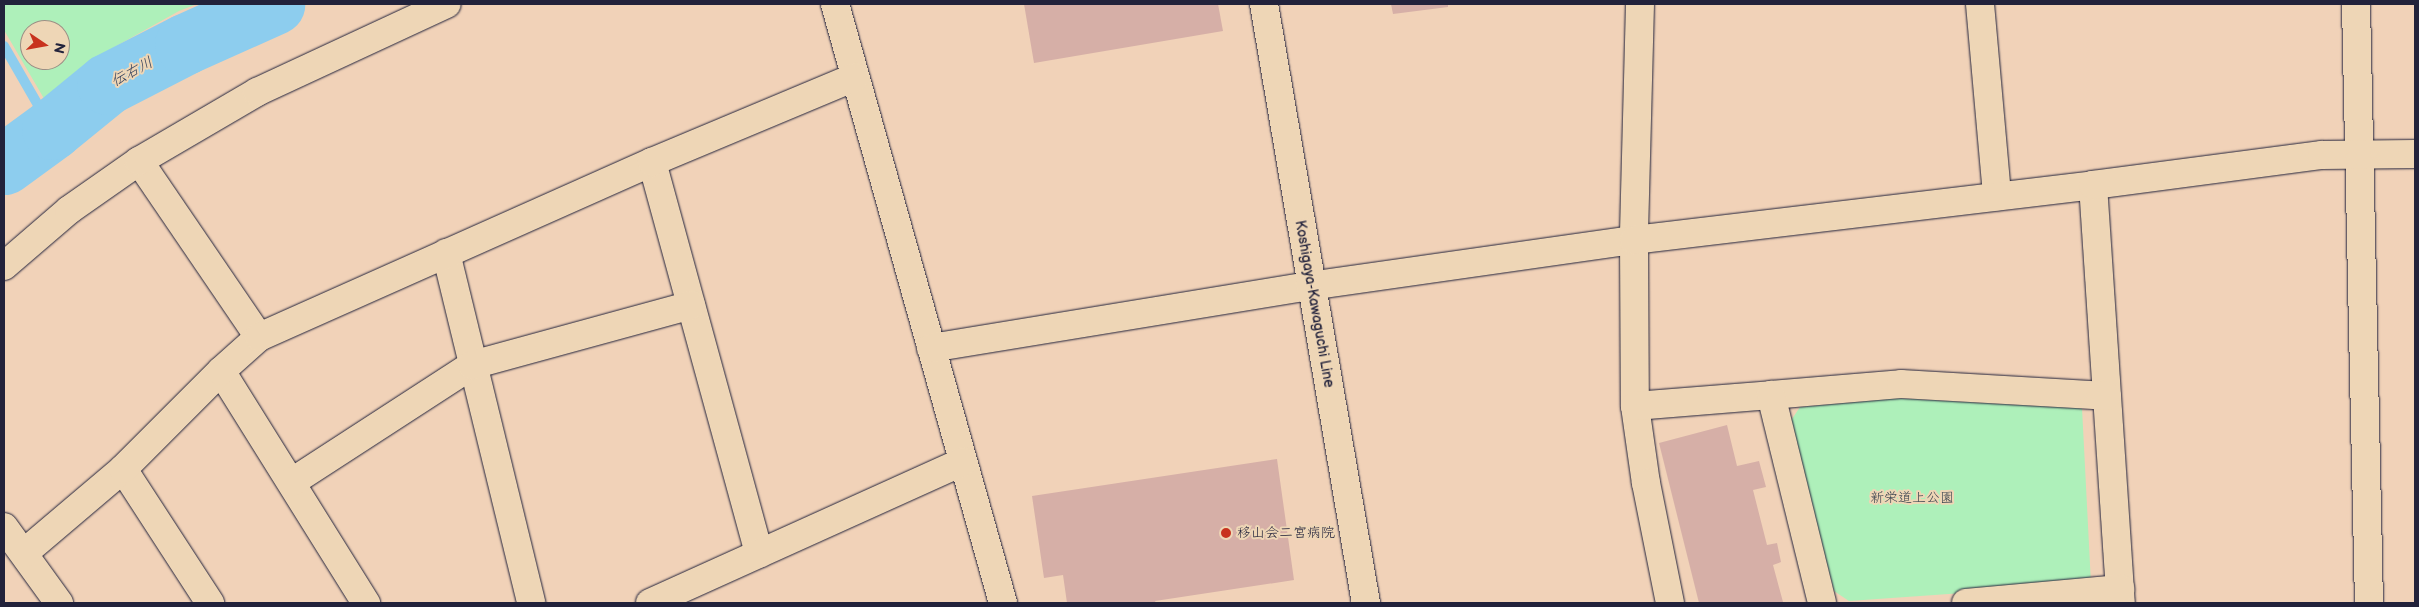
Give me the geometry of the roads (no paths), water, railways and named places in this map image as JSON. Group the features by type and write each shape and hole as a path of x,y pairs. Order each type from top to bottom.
{"street":[{"path":"4,266 69,210 139,161 257,92 416,16 447,4"},
{"path":"834,4 1003,603"},
{"name":"Koshigaya-Kawaguchi Line","path":"1264,4 1310,286 1366,603"},
{"path":"1640,4 1634,240 1635,406 1646,484 1670,603"},
{"path":"1980,4 1997,196"},
{"path":"2356,4 2369,603"},
{"path":"24,553 123,469 221,371 259,337 652,162 855,77"},
{"path":"931,348 1310,286 1634,240 2093,185 2322,155 2415,154"},
{"path":"139,161 259,337"},
{"path":"652,162 759,554"},
{"path":"1966,603 2121,596 2093,185"},
{"path":"446,254 530,603"},
{"path":"292,482 472,365 690,305"},
{"path":"221,371 366,603"},
{"path":"1635,406 1901,384 2106,396"},
{"path":"1771,395 1822,603"},
{"path":"650,603 963,462"},
{"path":"123,469 210,603"},
{"path":"4,527 59,603"}],"waterway":[{"name":"伝右川","path":"4,164 52,129 107,84 185,44 274,4"},
{"path":"4,46 52,129"}],"place":[{"name":"移山会二宮病院","path":"1226,533"}],"park label":[{"name":"新栄道上公園","path":"1912,498"}]}
